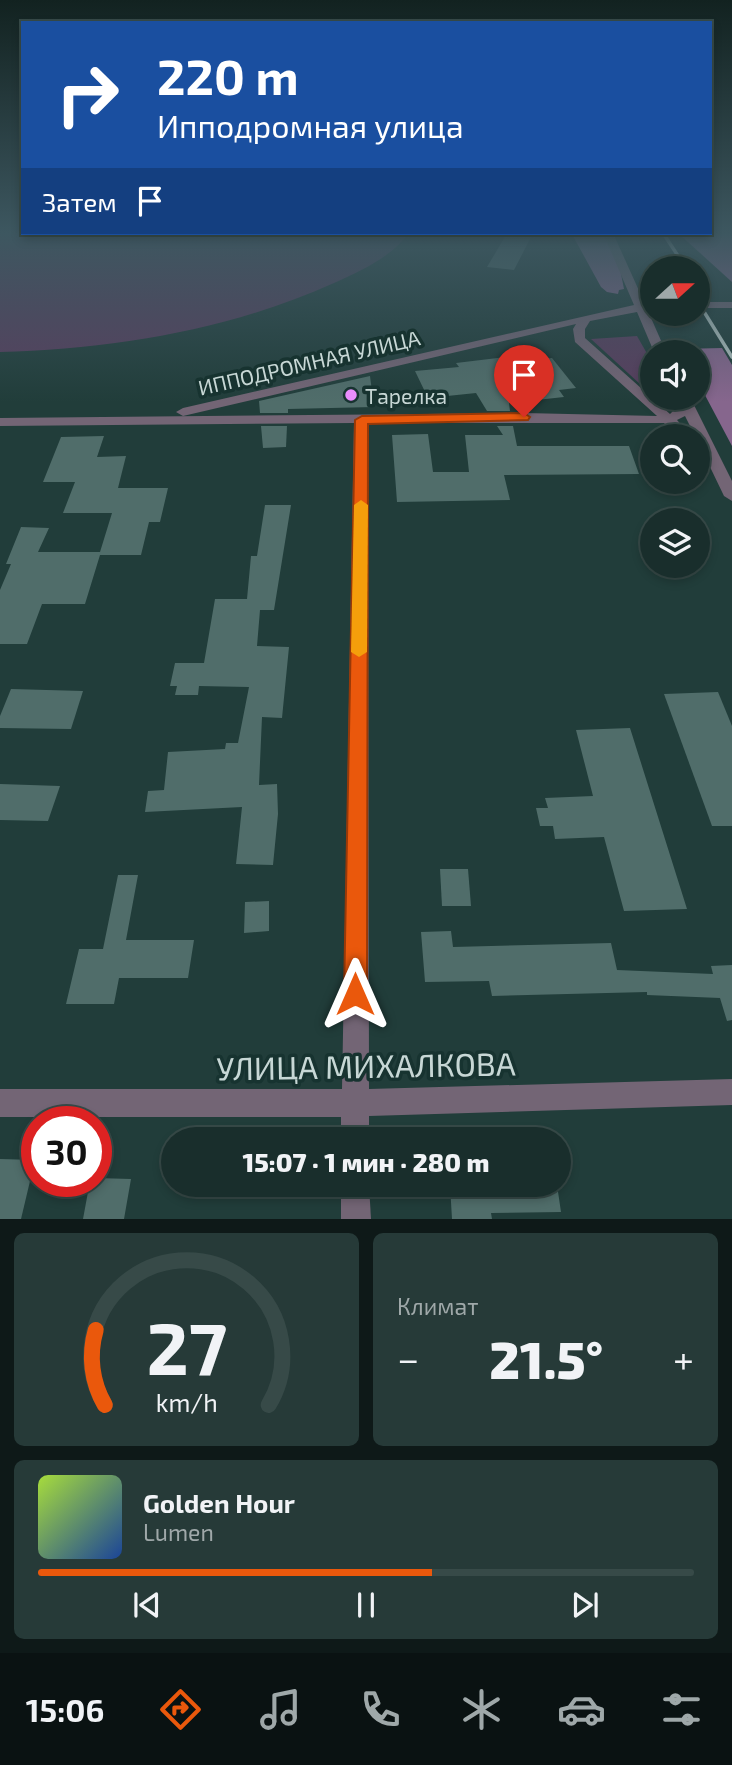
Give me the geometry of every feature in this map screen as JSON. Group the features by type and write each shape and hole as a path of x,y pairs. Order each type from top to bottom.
{"street":[{"path":"710,306 732,305"},
{"name":"ИППОДРОМНАЯ УЛИЦА","path":"138,419 240,400 640,308"},
{"path":"585,320 579,329 579,339 609,370 674,424"},
{"path":"669,418 683,410"},
{"path":"689,410 730,492"},
{"name":"ИППОДРОМНАЯ УЛИЦА","path":"4,422 556,417 654,421 669,418"},
{"path":"355,1127 362,420"},
{"path":"0,438 4,422"},
{"path":"710,467 730,492"},
{"name":"УЛИЦА МИХАЛКОВА","path":"0,1103 354,1103 732,1092"},
{"path":"355,1197 356,1219"}],"shaded area":[{"path":"0,289 319,289 254,313 171,334 86,347 0,352"},
{"path":"603,289 624,289 619,290 618,294"},
{"path":"637,336 640,341 640,384 591,339"},
{"path":"710,348 722,348 732,365 732,446 710,405"}],"building":[{"path":"531,354 536,360 552,358 576,388 559,390 564,397 509,403 510,411 487,411 476,393 428,398 415,371 459,367 456,363"},
{"path":"370,376 374,407 288,409 288,413 260,413 259,401"},
{"path":"261,426 287,426 286,447 263,448"},
{"path":"497,426 513,426 517,446 629,446 639,474 504,475 510,500 397,502 392,435 428,434 433,472 469,472 465,435 503,435"},
{"path":"104,436 97,457 126,456 118,488 168,488 160,522 149,522 141,555 100,555 85,604 42,604 27,644 0,644 0,590 11,564 6,564 21,527 49,528 38,552 100,552 112,513 63,513 75,482 43,482 61,437"},
{"path":"265,505 291,505 274,610 260,610 257,646 289,647 282,718 262,717 259,785 277,784 278,814 273,865 236,864 242,807 145,812 148,791 164,790 168,752 225,749 226,743 238,743 249,687 199,686 198,695 175,695 177,686 170,686 175,663 204,663 215,599 247,599 251,556 257,556"},
{"path":"11,689 83,691 71,729 0,728 0,716"},
{"path":"718,692 732,726 732,826 712,826 664,694"},
{"path":"630,728 687,909 624,911 604,837 555,839 553,826 540,826 536,808 548,808 545,798 593,796 576,730"},
{"path":"0,784 60,786 48,821 0,820"},
{"path":"440,869 468,869 471,906 442,906"},
{"path":"118,875 138,875 126,940 194,940 188,978 119,978 114,1004 66,1004 79,949 103,949"},
{"path":"269,901 269,931 244,933 245,902"},
{"path":"451,931 453,947 611,943 617,970 713,974 711,966 732,965 732,1020 727,1021 720,998 647,995 647,992 492,996 489,981 425,982 421,932"},
{"path":"0,1159 21,1160 21,1197 26,1197 21,1219 0,1219"},
{"path":"112,1178 131,1179 124,1219 83,1219 87,1197 112,1197"},
{"path":"451,1197 559,1197 561,1212 491,1213 492,1219 452,1219"}],"railway":[{"path":"710,321 732,357"}],"slow traffic":[{"path":"359,652 361,505"}],"place":[{"name":"Тарелка","path":"351,395"}],"route":[{"path":"355,994 362,420 524,417"}]}
